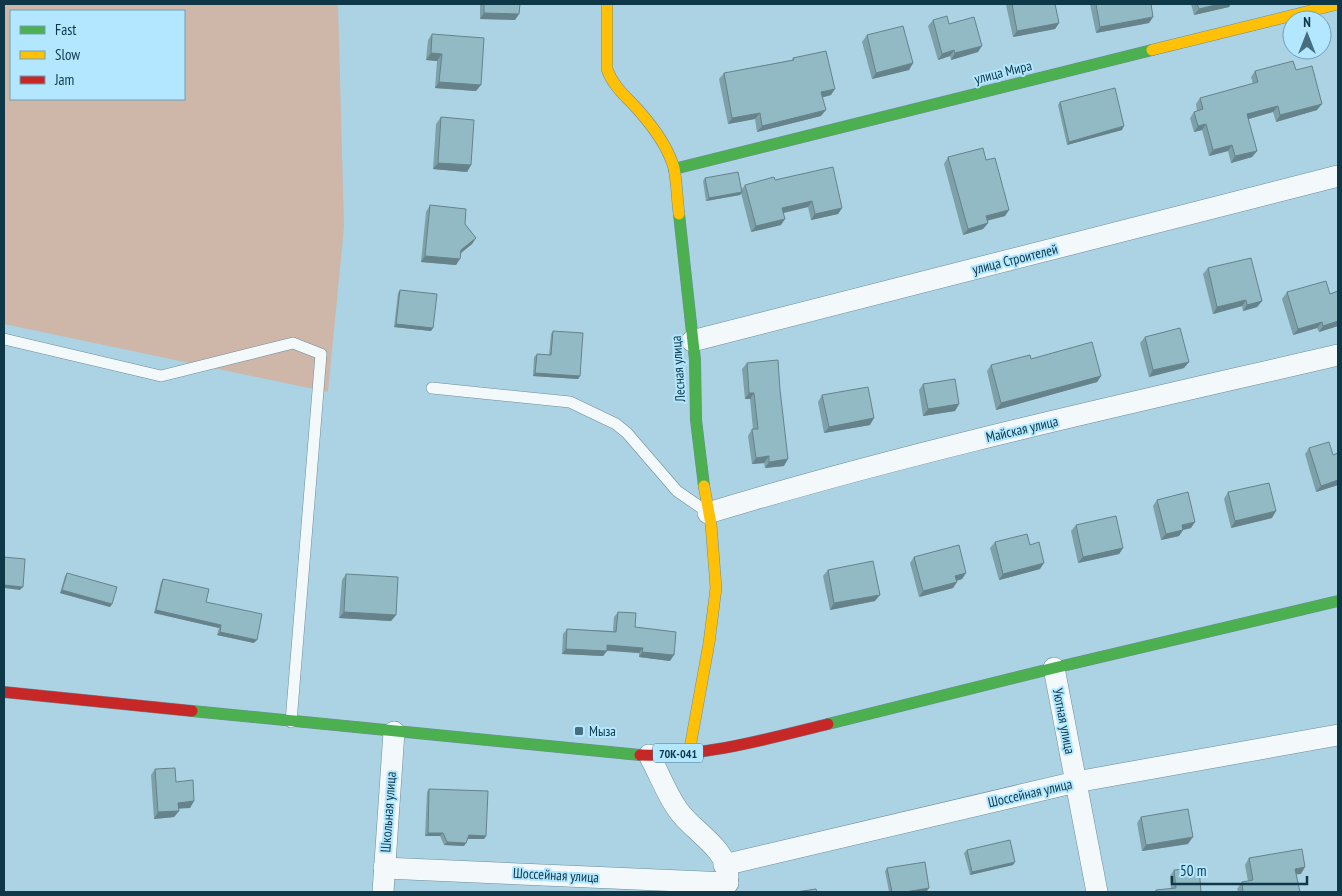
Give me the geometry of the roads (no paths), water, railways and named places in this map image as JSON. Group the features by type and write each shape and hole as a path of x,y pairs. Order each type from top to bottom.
{"street":[{"name":"Лесная улица","path":"607,4 609,77 660,136 674,169 695,360 696,420 711,524 716,588 709,643 689,753"},
{"name":"улица Мира","path":"674,169 1338,4"},
{"name":"улица Строителей","path":"692,342 1338,176"},
{"name":"Майская улица","path":"708,513 965,442 1338,355"},
{"name":"70К-041","path":"4,692 584,750 649,755 689,753 723,749 762,740 1338,601"},
{"name":"Уютная улица","path":"1054,668 1097,892"},
{"name":"Школьная улица","path":"383,892 394,732"},
{"name":"Шоссейная улица","path":"384,868 727,880 1076,782 1338,735"},
{"path":"649,755 678,811 705,837 720,856 727,880"}],"lane":[{"path":"4,339 161,376 293,343 321,354 291,722"},
{"path":"432,388 570,402 588,409 627,432 677,491 708,513"}],"place":[{"name":"Мыза","path":"579,731"}]}
